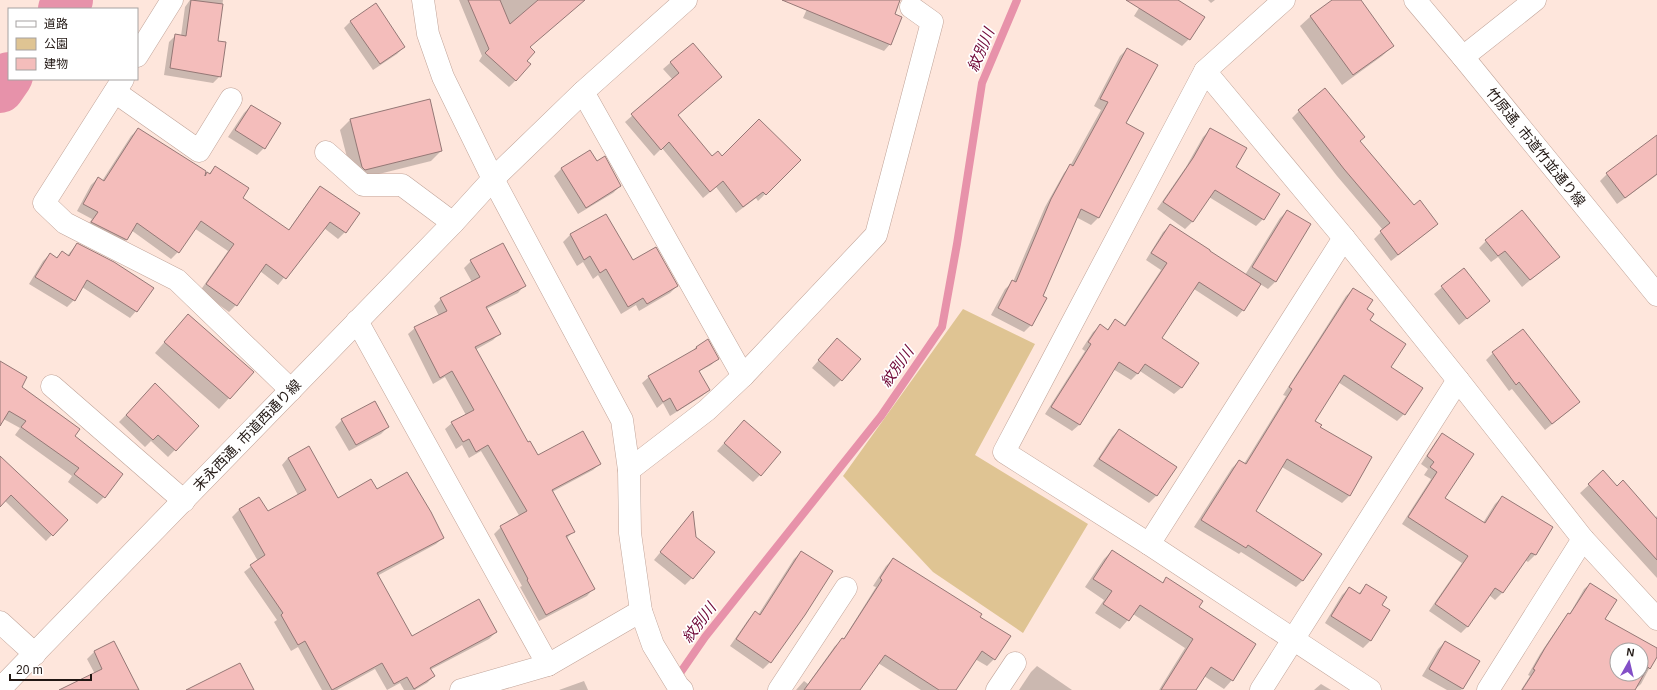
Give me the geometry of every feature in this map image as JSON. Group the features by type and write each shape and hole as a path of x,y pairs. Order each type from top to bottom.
{"street":[{"path":"138,54 172,0"},
{"path":"423,0 428,34 443,77 492,179 622,420 629,470 630,533 641,611 653,645 680,688"},
{"path":"1284,0 1205,71 1004,452 1149,544 1370,690"},
{"name":"竹原通, 市道竹並通り線","path":"1415,0 1657,295"},
{"path":"1463,57 1535,0"},
{"name":"末永西通, 市道西通り線","path":"0,689 453,224 492,179 583,92 683,1"},
{"path":"629,470 707,410 743,376 876,236 932,22 911,7"},
{"path":"1205,71 1344,238 1583,539 1657,619"},
{"path":"231,99 199,151 119,86 44,203 65,223 177,280 291,390"},
{"path":"583,92 743,376"},
{"path":"326,152 363,185 402,185 453,224"},
{"path":"1149,544 1344,238"},
{"path":"357,321 548,664"},
{"path":"1261,690 1458,380"},
{"path":"52,386 184,501"},
{"path":"1488,690 1583,539"},
{"path":"779,690 846,588"},
{"path":"461,690 548,664 641,611"},
{"path":"0,622 35,654"},
{"path":"998,690 1015,663"}],"green space":[{"path":"963,309 1035,344 975,455 1088,524 1023,633 933,572 843,476"}],"building":[{"path":"191,0 223,4 218,41 226,42 221,77 170,68 175,34 186,36"},
{"path":"468,0 500,0 510,24 538,0 585,0 530,47 535,52 527,61 531,64 516,81 485,53 489,49"},
{"path":"782,0 900,0 895,14 902,17 891,45"},
{"path":"1126,0 1178,0 1205,17 1190,40"},
{"path":"1332,0 1361,0 1394,46 1353,75 1310,16"},
{"path":"376,3 405,47 380,64 350,21"},
{"path":"693,43 722,77 678,115 712,156 718,151 722,156 759,119 801,160 766,195 763,192 743,207 723,181 710,192 669,142 661,150 631,114 679,73 670,62"},
{"path":"1127,48 1158,65 1126,123 1144,133 1099,218 1081,209 1043,296 1047,298 1032,326 998,308 1012,280 1016,282 1051,199 1070,164 1073,166 1108,102 1100,99"},
{"path":"1325,88 1365,137 1360,141 1414,205 1420,200 1438,224 1398,255 1380,231 1390,223 1344,169 1298,110"},
{"path":"430,99 442,151 365,170 362,167 350,119"},
{"path":"251,105 281,123 265,149 235,130"},
{"path":"138,128 206,171 205,176 207,172 210,174 215,166 249,188 243,198 289,230 320,186 360,213 346,233 330,222 286,279 266,264 237,306 206,284 234,244 201,221 179,253 137,223 127,240 91,222 98,212 83,204 98,177 104,181"},
{"path":"1210,128 1247,148 1236,167 1280,194 1264,220 1215,190 1193,222 1163,202 1193,158"},
{"path":"1657,135 1657,174 1625,198 1606,173"},
{"path":"590,150 597,161 605,156 621,186 586,208 561,168"},
{"path":"1287,210 1311,224 1276,282 1252,267"},
{"path":"1522,210 1560,257 1530,280 1505,251 1498,256 1485,240"},
{"path":"606,214 633,260 656,247 678,286 647,304 643,298 628,307 606,269 600,273 590,256 584,260 570,234"},
{"path":"1170,224 1261,284 1244,311 1199,282 1162,338 1199,363 1182,388 1145,364 1138,374 1119,362 1080,425 1051,407 1091,344 1088,342 1100,324 1108,330 1115,319 1125,326 1167,263 1151,253"},
{"path":"77,243 114,262 154,288 137,312 87,280 75,301 35,277 50,253 57,258 62,251 69,256"},
{"path":"503,243 526,286 486,307 501,334 475,347 528,442 530,441 538,455 583,431 601,464 552,490 575,532 566,536 595,589 546,615 500,526 527,511 488,445 476,452 469,439 463,442 451,422 474,410 452,371 440,378 414,327 447,311 440,298 480,277 470,260"},
{"path":"1464,268 1490,301 1467,319 1441,286"},
{"path":"1353,288 1373,300 1367,309 1374,314 1370,320 1406,344 1391,367 1423,388 1405,415 1344,375 1315,421 1322,425 1320,427 1372,457 1350,496 1287,459 1256,511 1322,554 1303,581 1248,545 1246,548 1201,520 1239,460 1246,464 1292,389 1289,387"},
{"path":"188,314 254,372 230,399 164,342"},
{"path":"1523,329 1580,402 1552,424 1519,382 1516,385 1492,352"},
{"path":"837,338 861,359 842,381 818,360"},
{"path":"708,339 719,359 699,371 710,390 677,411 670,398 663,402 648,376 697,348 696,347"},
{"path":"0,361 27,377 22,387 80,429 75,436 123,474 105,498 74,474 79,468 21,427 26,421 9,411 0,426"},
{"path":"155,383 199,426 176,451 158,435 153,440 126,415"},
{"path":"375,401 389,427 356,445 341,419"},
{"path":"744,420 781,452 761,476 724,443"},
{"path":"1119,429 1177,467 1157,496 1099,459"},
{"path":"1442,433 1474,454 1445,498 1485,523 1502,496 1553,527 1536,555 1531,553 1503,593 1495,588 1468,627 1435,604 1468,556 1408,517 1437,472 1430,467 1434,462 1427,456"},
{"path":"309,446 338,498 371,479 377,489 407,472 431,512 444,538 377,573 412,636 479,599 497,632 430,668 435,676 414,689 407,677 394,684 382,663 332,690 305,641 298,645 281,615 283,613 250,565 265,555 239,509 259,497 268,511 306,490 288,458"},
{"path":"0,456 68,520 53,536 11,495 0,507"},
{"path":"1603,470 1617,486 1623,480 1657,519 1657,560 1588,484"},
{"path":"693,511 696,537 715,552 693,579 660,552"},
{"path":"1112,550 1163,583 1166,577 1203,601 1199,607 1256,644 1233,681 1211,667 1196,690 1161,690 1193,639 1140,605 1129,621 1103,604 1112,591 1093,579"},
{"path":"801,551 833,571 805,615 771,663 736,639 755,611 760,615"},
{"path":"893,558 982,614 980,617 1011,636 995,660 982,651 956,690 939,690 885,655 860,690 804,690 842,638 844,639 882,580 880,578"},
{"path":"1590,583 1617,600 1605,619 1646,642 1609,642 1609,682 1640,682 1635,690 1522,690 1535,670 1533,669 1545,648 1568,613 1570,614"},
{"path":"1366,584 1387,597 1382,605 1390,610 1371,641 1331,616 1349,587 1360,594"},
{"path":"114,641 139,690 59,690 102,669 94,651"},
{"path":"1445,641 1480,661 1463,689 1429,669"},
{"path":"1649,644 1657,648 1657,657 1650,669"},
{"path":"240,663 254,690 186,690"}],"waterway":[{"path":"63,8 69,0"},
{"name":"紋別川","path":"676,679 705,637 881,416 942,327 957,244 982,83 1017,0"},
{"path":"0,89 8,77"}]}
